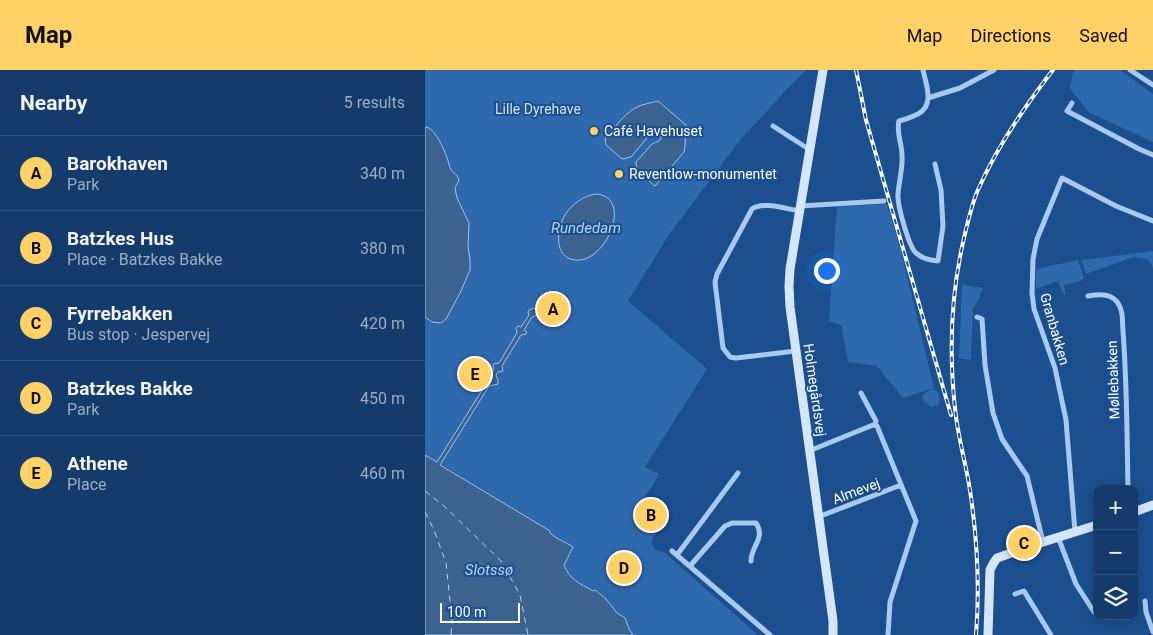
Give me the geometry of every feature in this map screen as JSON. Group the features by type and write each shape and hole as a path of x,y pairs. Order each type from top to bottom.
{"street":[{"name":"Holmegårdsvej","path":"823,70 790,269 789,286 790,307 833,621 833,635"},
{"path":"923,70 928,103 919,113 899,121 897,127 903,158 898,196 899,206 912,248 917,254 938,261 943,226 941,190 935,164"},
{"path":"928,98 961,88 994,70"},
{"path":"1130,70 1153,85"},
{"path":"1072,104 1067,111 1153,155"},
{"path":"773,126 810,150"},
{"name":"Granbakken","path":"1075,532 1066,420 1055,368 1034,309 1032,293 1033,259 1037,239 1062,178 1116,206 1153,221"},
{"path":"796,351 736,358 730,357 723,348 715,282 717,274 752,209 757,205 800,208 884,201"},
{"name":"Møllebakken","path":"1088,296 1100,294 1113,298 1119,304 1122,312 1128,485"},
{"path":"977,317 982,319 985,365 993,413 1002,439 1027,476 1043,542"},
{"path":"861,393 876,421 875,425 916,521 890,602 888,635"},
{"path":"809,451 875,425"},
{"path":"738,474 675,553 770,635"},
{"name":"Almevej","path":"818,517 901,485"},
{"path":"1138,511 1153,505"},
{"path":"690,566 725,526 732,523 755,522 759,528 759,538 751,554 751,561"},
{"path":"988,635 990,570 997,558 1093,525"},
{"path":"1058,537 1076,584 1093,610"},
{"path":"1015,594 1024,591 1051,635"},
{"path":"1145,601 1146,612 1153,632"}],"green space":[{"name":"Lille Dyrehave","path":"425,70 807,70 781,95 741,139 668,236 628,301 707,369 645,467 659,475 636,510 635,515 656,534 651,544 657,551 664,552 758,635 633,635 625,618 617,613 606,599 571,578 564,565 573,547 425,455"},
{"path":"1075,70 1120,70 1153,94 1153,142 1088,112 1070,88"},
{"path":"887,204 902,255 934,388 903,398 877,366 848,362 841,325 829,321 837,207"},
{"path":"1153,251 1153,268 1147,259 1134,257 1086,274 1081,260"},
{"path":"1078,260 1084,278 1081,281 1064,285 1066,295 1063,294 1058,281 1036,289 1036,269"},
{"path":"962,285 983,288 973,308 971,360 959,358"},
{"path":"932,389 936,390 940,398 939,404 932,407 924,402 922,397"}],"water":[{"path":"658,101 686,125 684,152 655,186 637,171 636,162 652,144 659,141 661,138 660,132 654,129 649,131 646,139 631,157 622,159 606,145 605,139 623,118 635,108"},
{"path":"427,127 439,141 446,154 450,169 459,180 455,188 457,198 469,223 470,270 446,319 441,323 432,322 425,317 425,128"},
{"name":"Rundedam","path":"596,194 607,198 613,206 614,217 611,230 597,252 586,258 575,260 568,258 563,254 559,242 562,221 574,204"},
{"name":"Slotssø","path":"534,308 537,314 532,317 524,330 527,332 526,334 521,335 502,366 503,371 498,372 496,375 498,384 489,386 440,465 550,531 555,537 573,547 564,565 569,574 579,583 593,591 595,590 606,599 617,613 625,618 633,635 425,635 425,455 437,462 486,384 484,375 492,373 494,369 493,364 499,363 517,333 516,328 518,326 521,327 529,315 529,310"}],"ferry route":[{"path":"425,491 444,506 501,561 520,595 528,635"},
{"path":"425,512 446,563 452,619 451,635"}],"railway":[{"path":"856,70 866,120 951,415"},
{"path":"976,635 978,597 976,540 969,484 956,417 952,374 955,289 965,233 977,192 988,168 1008,134 1053,70"}],"place":[{"name":"Café Havehuset","path":"594,131"},
{"name":"Reventlow-monumentet","path":"619,174"},
{"name":"Barokhaven","path":"553,309"},
{"name":"Athene","path":"475,374"},
{"name":"Batzkes Hus","path":"651,515"},
{"name":"Fyrrebakken","path":"1024,543"},
{"name":"Batzkes Bakke","path":"624,568"}]}
